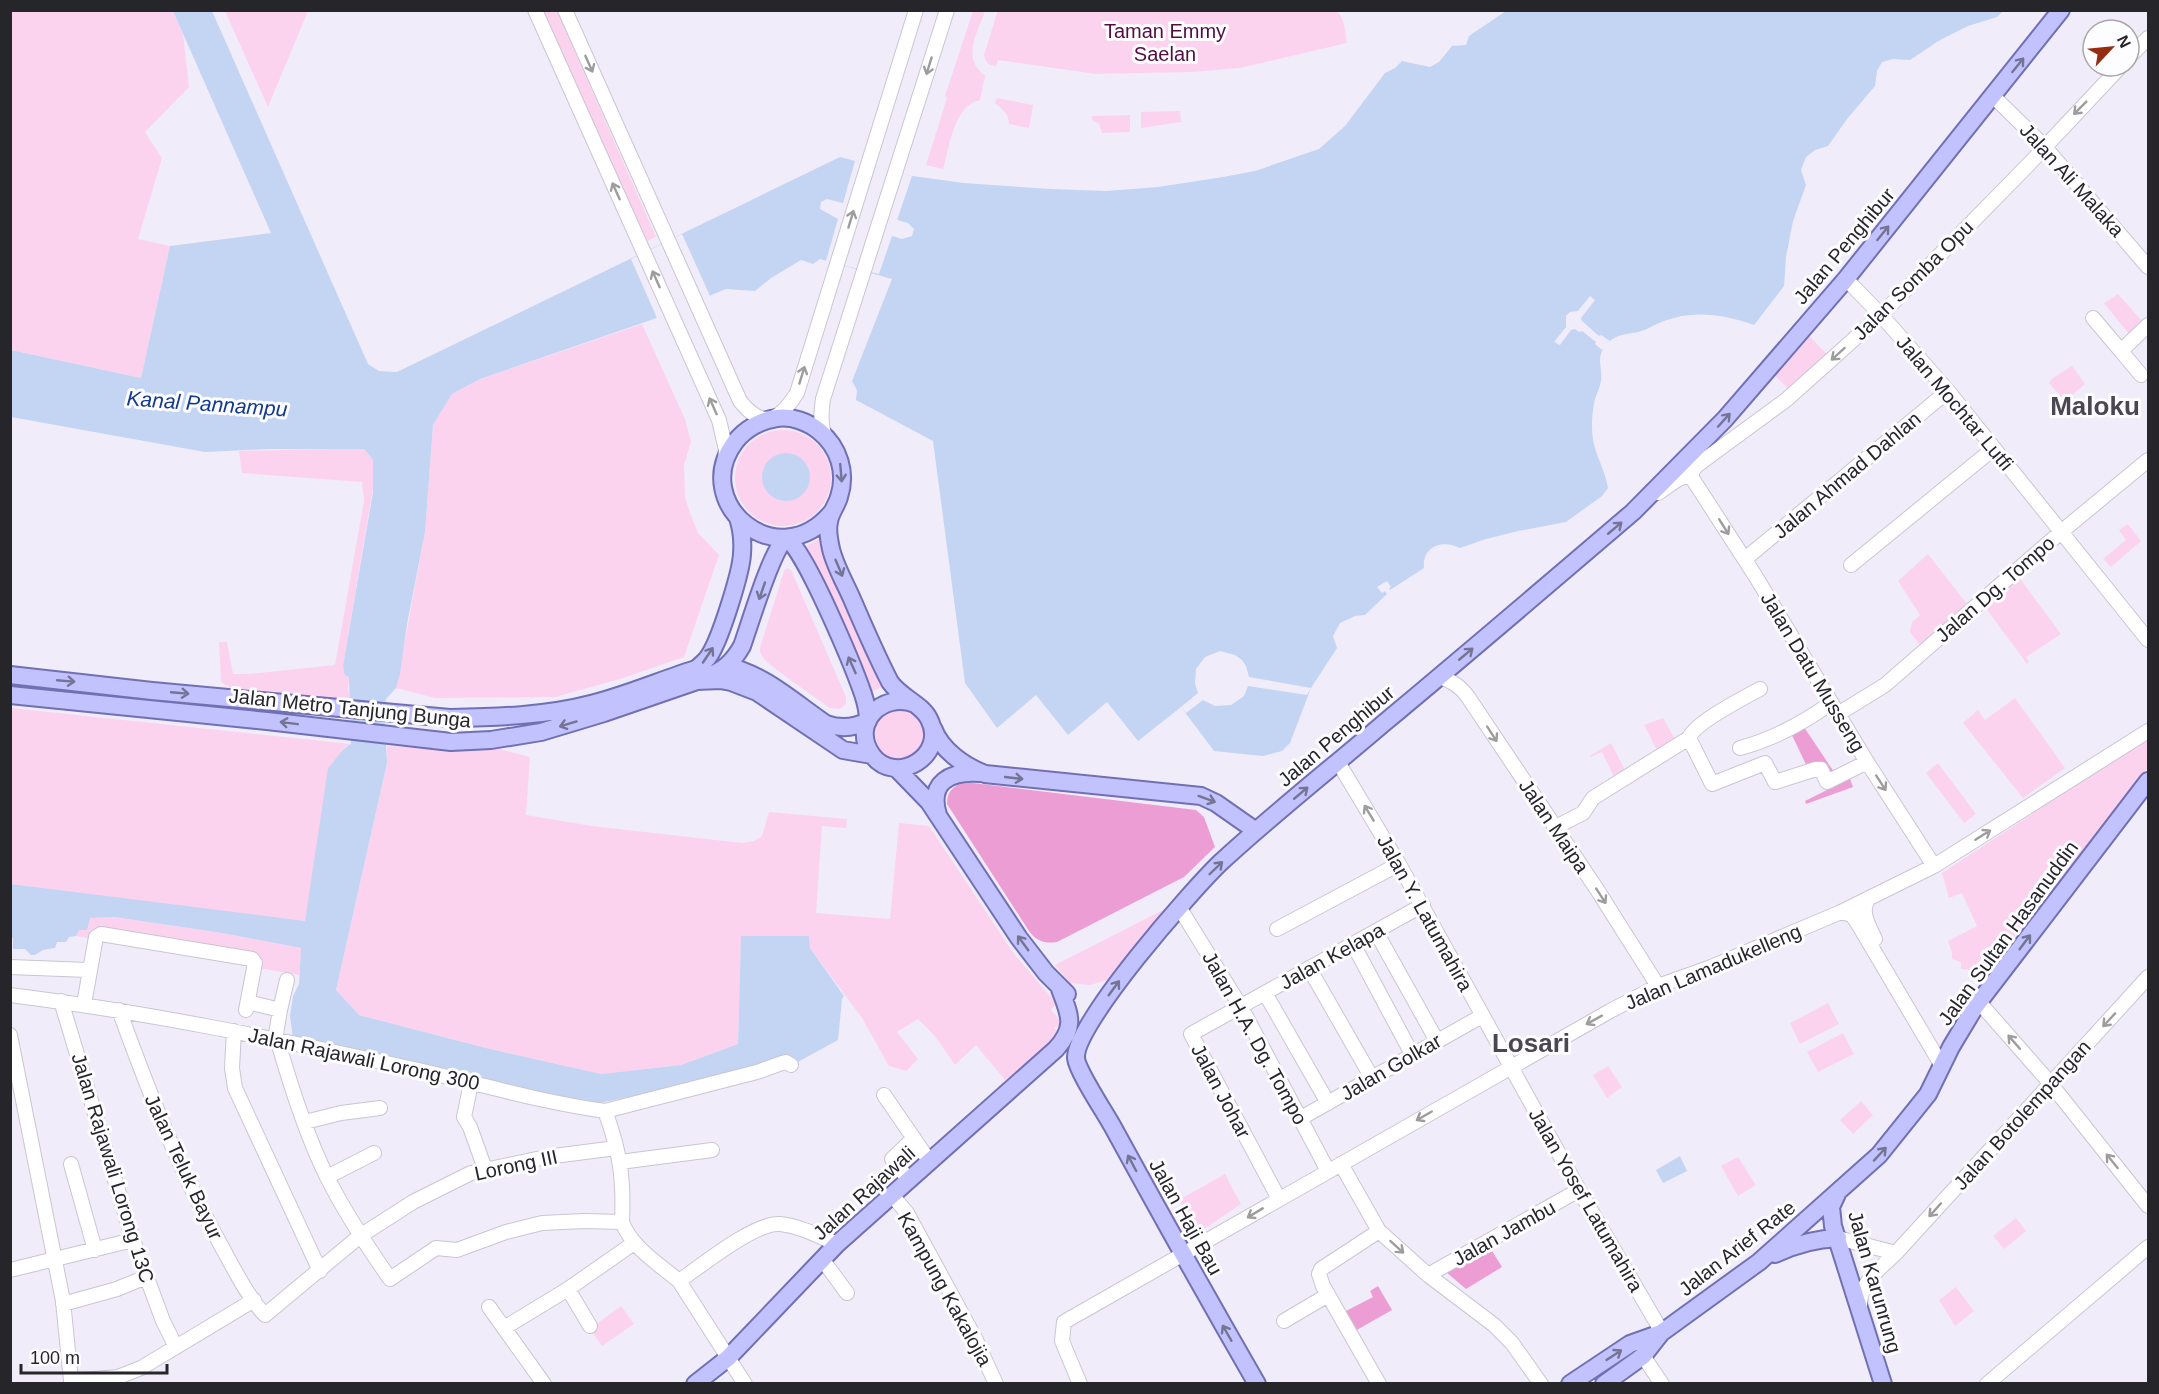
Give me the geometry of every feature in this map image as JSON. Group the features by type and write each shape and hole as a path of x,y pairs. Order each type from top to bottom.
{"main road":[{"name":"Jalan Penghibur","path":"1073,1038 1179,907 1220,864 1648,498 1665,478 1684,462 1725,419 1846,279 2061,10"},
{"path":"832,512 825,520 803,535 786,538 759,533 738,518 726,496 723,479 725,462 731,447 751,427 778,417 795,419 825,436 836,452 842,469 840,495 828,526 829,538 836,563 890,682 900,694 926,714 943,745 964,765 985,774"},
{"name":"Jalan Metro Tanjung Bunga","path":"10,675 450,718 537,714 590,705 696,669 708,658 739,573 743,540 738,518"},
{"path":"697,681 727,666 742,646 767,574 781,543 786,538"},
{"path":"786,538 793,544 807,566 864,695 868,721"},
{"path":"727,666 742,669 758,677 826,724 834,727 852,727 868,721"},
{"name":"Jalan Metro Tanjung Bunga","path":"10,695 451,742 491,740 557,728 697,681 720,680 744,685 757,692 843,750 872,755"},
{"path":"915,704 903,700 885,703 875,710 868,721 865,735 872,755 889,767 910,767 922,760 930,749 933,728"},
{"path":"896,768 929,802 1019,938 1060,988 1070,1017 1073,1038"},
{"path":"939,816 935,796 945,779 960,773 985,774 1200,796 1216,803 1256,831"},
{"name":"Jalan Sultan Hasanuddin","path":"1838,1194 1879,1155 1906,1124 1928,1094 1965,1021 2148,781"},
{"name":"Jalan Rajawali","path":"694,1383 728,1358 837,1244 1043,1061 1073,1038"},
{"name":"Jalan Haji Bau","path":"1073,1038 1080,1071 1257,1383"},
{"path":"1043,1061 1065,1062 1080,1071"},
{"name":"Jalan Karunrung","path":"1838,1194 1833,1201 1831,1216 1883,1383"},
{"name":"Jalan Arief Rate","path":"1604,1383 1643,1356 1662,1333 1759,1262 1838,1194"},
{"path":"1759,1262 1803,1243 1838,1238"},
{"name":"Jalan Arief Rate","path":"1570,1383 1630,1344 1662,1333"}],"street":[{"path":"535,10 719,420 725,443 725,462"},
{"path":"565,10 740,401 757,418 769,420 786,408 797,393 916,10"},
{"path":"825,436 821,416 823,399 947,10"},
{"name":"Jalan Somba Opu","path":"1692,478 1692,472 1696,466 1786,400 1881,315 2109,78"},
{"name":"Jalan Ali Malaka","path":"1993,96 2044,146 2148,267"},
{"name":"Jalan Mochtar Lutfi","path":"1846,279 1948,391 2148,640"},
{"path":"2092,318 2141,375"},
{"path":"2121,351 2148,325"},
{"name":"Jalan Ahmad Dahlan","path":"1745,559 1948,391"},
{"path":"1851,565 1993,449"},
{"name":"Jalan Dg. Tompo","path":"1740,748 1767,741 1885,685 2061,532 2148,460"},
{"name":"Jalan Penghibur","path":"1648,498 1681,477 1692,478"},
{"name":"Jalan Datu Musseng","path":"1692,478 1745,559 1835,709 1934,866"},
{"name":"Jalan Maipa","path":"1440,677 1451,681 1464,692 1598,891 1658,986"},
{"path":"1554,828 1583,813 1593,798 1689,738 1691,732 1710,718 1760,688"},
{"name":"Jalan Lamadukelleng","path":"1080,1383 1062,1341 1064,1322 1183,1256 1510,1066 1658,986 1711,967 1841,912 1934,866 2148,731"},
{"path":"1689,738 1712,784 1765,763 1775,782 1816,769 1821,769 1827,782 1868,762"},
{"name":"Jalan Y. Latumahira","path":"1338,762 1423,905 1510,1066"},
{"path":"1277,929 1399,864"},
{"path":"1869,898 1865,904 1865,915 1896,988"},
{"name":"Jalan Kelapa","path":"1241,1007 1423,905"},
{"name":"Jalan H.A. Dg. Tompo","path":"1179,907 1241,1007 1328,1172"},
{"path":"1841,912 1852,915 1942,1066"},
{"path":"1376,932 1437,1041"},
{"path":"85,999 88,970 96,937 101,934 252,959 255,963 251,1007 280,1010"},
{"path":"1353,944 1412,1054"},
{"path":"10,967 88,970"},
{"path":"1309,968 1372,1078"},
{"name":"Jalan Botolempangan","path":"1863,1321 1860,1305 1861,1292 1865,1283 1896,1253 2148,977"},
{"path":"287,980 280,1010 277,1041 287,1072 327,1177 360,1236 390,1279 436,1248 457,1250 506,1232 542,1223 622,1222"},
{"path":"1265,993 1328,1103"},
{"name":"Jalan Rajawali Lorong 300","path":"10,995 61,1001 85,999 119,1010 346,1054 577,1107 605,1111"},
{"name":"Jalan Rajawali Lorong 13C","path":"61,1001 133,1240 168,1333 176,1347"},
{"path":"1979,1002 2050,1083 2148,1206"},
{"name":"Jalan Johar","path":"1241,1007 1191,1034 1279,1199"},
{"name":"Jalan Teluk Bayur","path":"119,1010 168,1139 212,1229 254,1300 266,1315"},
{"name":"Jalan Golkar","path":"1300,1118 1482,1016"},
{"path":"234,1031 232,1068 235,1088 320,1271"},
{"path":"10,1035 63,1304 71,1381 117,1380 254,1300"},
{"path":"745,1383 680,1281 634,1243 622,1222 623,1188 620,1162 605,1111 757,1072 786,1062 791,1065"},
{"name":"Jalan Yosef Latumahira","path":"1510,1066 1662,1333"},
{"path":"471,1083 464,1117 470,1127 485,1169"},
{"path":"884,1095 930,1162"},
{"path":"305,1122 341,1113 380,1108"},
{"path":"909,1180 892,1159 914,1138"},
{"name":"Lorong III","path":"266,1315 360,1236 413,1202 471,1173 546,1157 616,1148"},
{"path":"620,1162 712,1150"},
{"path":"327,1177 374,1153"},
{"path":"71,1164 95,1250"},
{"path":"1341,1164 1379,1231 1428,1275 1494,1325 1512,1343 1540,1383"},
{"name":"Jalan Jambu","path":"1428,1275 1579,1190"},
{"name":"Kampung Kakalojia","path":"892,1195 906,1214 975,1338 996,1383"},
{"path":"680,1281 745,1236 768,1224 802,1228 837,1244"},
{"path":"1379,1231 1321,1269 1319,1276 1379,1383"},
{"path":"1838,1238 1896,1253"},
{"path":"10,1270 133,1240"},
{"path":"504,1328 568,1289 634,1243"},
{"path":"1987,1383 2148,1247"},
{"path":"822,1259 848,1293"},
{"path":"63,1304 117,1289 146,1277"},
{"path":"568,1289 591,1326"},
{"path":"1284,1321 1328,1295"},
{"path":"489,1307 544,1383"},
{"path":"1643,1356 1662,1383"}],"green space":[{"name":"Taman Emmy Saelan","path":"998,10 1336,11 1343,21 1347,43 1240,68 1192,72 1096,74 998,60 994,66 985,60 984,55"},
{"path":"11,11 173,11 183,34 189,87 145,132 162,158 138,239 170,246 141,378 11,350"},
{"path":"225,11 308,11 268,107"},
{"path":"543,11 557,11 656,237 645,242"},
{"path":"973,11 985,11 975,37 972,53 978,69 985,76 980,100 964,110 958,119 943,169 926,165 947,98 945,96"},
{"path":"997,98 1033,105 1029,128 1009,124 1003,110 995,103"},
{"path":"1180,111 1181,122 1141,128 1141,112"},
{"path":"1130,115 1130,132 1102,133 1099,124 1092,120 1092,116"},
{"path":"2118,294 2142,321 2129,334 2104,303"},
{"path":"642,324 685,419 691,442 684,465 685,498 690,513 698,533 719,555 684,657 620,679 555,697 435,698 396,688 425,532 433,425 452,394 480,379"},
{"path":"1807,334 1827,354 1791,391 1773,374"},
{"path":"2072,366 2085,384 2065,401 2049,383"},
{"path":"783,430 801,433 817,444 828,460 831,478 828,496 817,512 801,523 783,526 765,523 749,512 738,496 735,478 738,460 749,444 765,433"},
{"path":"364,448 373,460 374,482 343,666 344,674 349,678 348,690 351,700 234,690 221,682 219,642 227,642 233,674 335,665 364,501 362,482 242,473 239,451"},
{"path":"2128,524 2141,541 2111,567 2103,559 2126,540 2119,530"},
{"path":"821,538 844,598 884,686 871,692 814,559 806,546"},
{"path":"1928,554 1967,604 1920,645 1910,632 1912,622 1920,615 1898,581"},
{"path":"787,568 791,570 846,697 846,704 840,709 830,708 766,661 761,654 761,645 784,571"},
{"path":"2018,576 2061,634 2026,657 2029,662 2027,664 1985,607"},
{"path":"2015,698 2065,768 2023,798 1963,723 1978,710 1985,720"},
{"path":"11,708 351,744 346,746 330,766 305,922 11,884"},
{"path":"900,709 909,711 920,720 925,734 923,743 914,754 900,759 891,757 880,748 875,734 877,725 886,714"},
{"path":"1663,718 1676,741 1659,754 1644,725"},
{"path":"2148,738 2148,767 1987,971 1961,969 1961,962 1952,959 1948,941 1977,926 1962,893 1949,898 1942,873"},
{"path":"1611,743 1626,772 1615,779 1602,752 1590,756"},
{"path":"387,746 468,750 492,747 530,757 526,815 592,826 742,843 754,841 762,836 769,812 847,819 846,828 822,826 816,913 890,919 899,823 929,826 1014,954 1056,1003 1051,1010 1063,1024 1054,1028 1063,1036 1005,1080 976,1045 955,1065 934,1035 918,1019 897,1032 918,1059 906,1071 889,1066 862,1018 810,948 809,936 741,936 738,1044 681,1065 601,1074 486,1048 359,1015 336,990 387,763"},
{"path":"1938,763 1976,814 1964,823 1926,773"},
{"path":"1165,909 1107,980 1090,985 1070,983 1055,965"},
{"path":"114,917 302,948 299,975 76,936 78,930 89,918"},
{"path":"1828,1003 1839,1024 1800,1044 1790,1023"},
{"path":"1843,1033 1854,1054 1818,1072 1807,1052"},
{"path":"1608,1066 1622,1087 1607,1098 1593,1075"},
{"path":"1861,1101 1873,1115 1853,1134 1840,1120"},
{"path":"1738,1157 1756,1185 1738,1196 1721,1166"},
{"path":"1225,1174 1241,1204 1198,1233 1179,1200"},
{"path":"2016,1218 2026,1231 2004,1249 1993,1236"},
{"path":"1956,1287 1974,1311 1955,1326 1939,1300"},
{"path":"621,1306 634,1324 602,1346 590,1329"}],"shaded area":[{"path":"1802,724 1836,775 1849,776 1853,787 1806,804 1805,801 1829,789 1818,771 1810,773 1791,733"},
{"path":"965,782 1196,810 1204,817 1215,847 1184,877 1057,942 1045,942 1029,931 947,804 952,790"},
{"path":"1489,1246 1502,1267 1466,1289 1446,1272"},
{"path":"1378,1286 1392,1310 1355,1331 1344,1312 1373,1297 1370,1291"}],"water":[{"name":"Kanal Pannampu","path":"173,11 212,11 368,364 379,371 397,372 840,157 912,176 964,183 1106,191 1158,187 1255,171 1319,149 1345,126 1385,73 1402,61 1430,67 1439,62 1452,46 1466,45 1469,36 1506,11 2003,11 1997,17 1968,26 1940,40 1910,60 1893,59 1882,62 1877,71 1875,86 1828,146 1815,150 1806,157 1801,170 1806,185 1793,221 1786,257 1784,286 1754,325 1713,315 1687,316 1674,318 1642,331 1617,337 1604,347 1600,357 1601,381 1594,404 1592,424 1594,446 1608,488 1602,496 1566,522 1518,531 1460,548 1447,544 1435,546 1426,554 1424,568 1390,590 1391,587 1387,581 1377,587 1382,593 1385,591 1387,594 1365,615 1355,616 1340,623 1333,636 1337,648 1311,688 1290,743 1282,751 1263,756 1214,751 1181,707 1138,741 1107,702 1068,735 1036,695 997,728 965,683 933,441 856,400 857,390 852,381 892,279 820,259 813,264 801,260 771,278 755,291 726,289 651,320 480,379 452,394 433,425 425,532 400,674 396,688 386,699 384,708 387,763 336,990 359,1015 486,1048 601,1074 681,1065 738,1044 741,936 809,936 810,948 844,996 838,1040 796,1063 594,1104 576,1103 293,1038 290,1016 293,996 299,984 301,948 222,933 114,917 90,918 87,930 79,930 76,936 69,937 66,942 57,942 55,948 43,950 35,955 31,955 25,949 13,949 11,884 305,921 328,768 351,744 349,678 344,674 343,666 373,492 373,460 364,449 205,452 11,417 11,350 141,378 170,246 271,233"},
{"path":"786,453 803,460 810,477 803,494 786,501 769,494 762,477 769,460"},
{"path":"1680,1156 1687,1171 1663,1183 1656,1170"}],"pier":[{"path":"855,161 912,176 897,220 908,223 914,229 912,236 902,239 892,236 879,274 826,261 838,219 820,209 821,202 827,199 843,203"},
{"path":"682,234 710,296 657,318 631,259"},
{"path":"1590,296 1595,300 1581,318 1582,321 1599,336 1610,341 1602,350 1582,331 1575,329 1571,330 1560,345 1554,342 1566,327 1566,316 1570,312 1578,311"},
{"path":"1220,651 1235,655 1242,660 1249,677 1311,688 1307,695 1248,686 1244,696 1231,705 1215,706 1203,700 1186,713 1181,707 1198,693 1195,684 1196,669 1205,657"}],"district":[{"name":"Maloku","path":"2095,406"},
{"name":"Losari","path":"1531,1043"}]}
